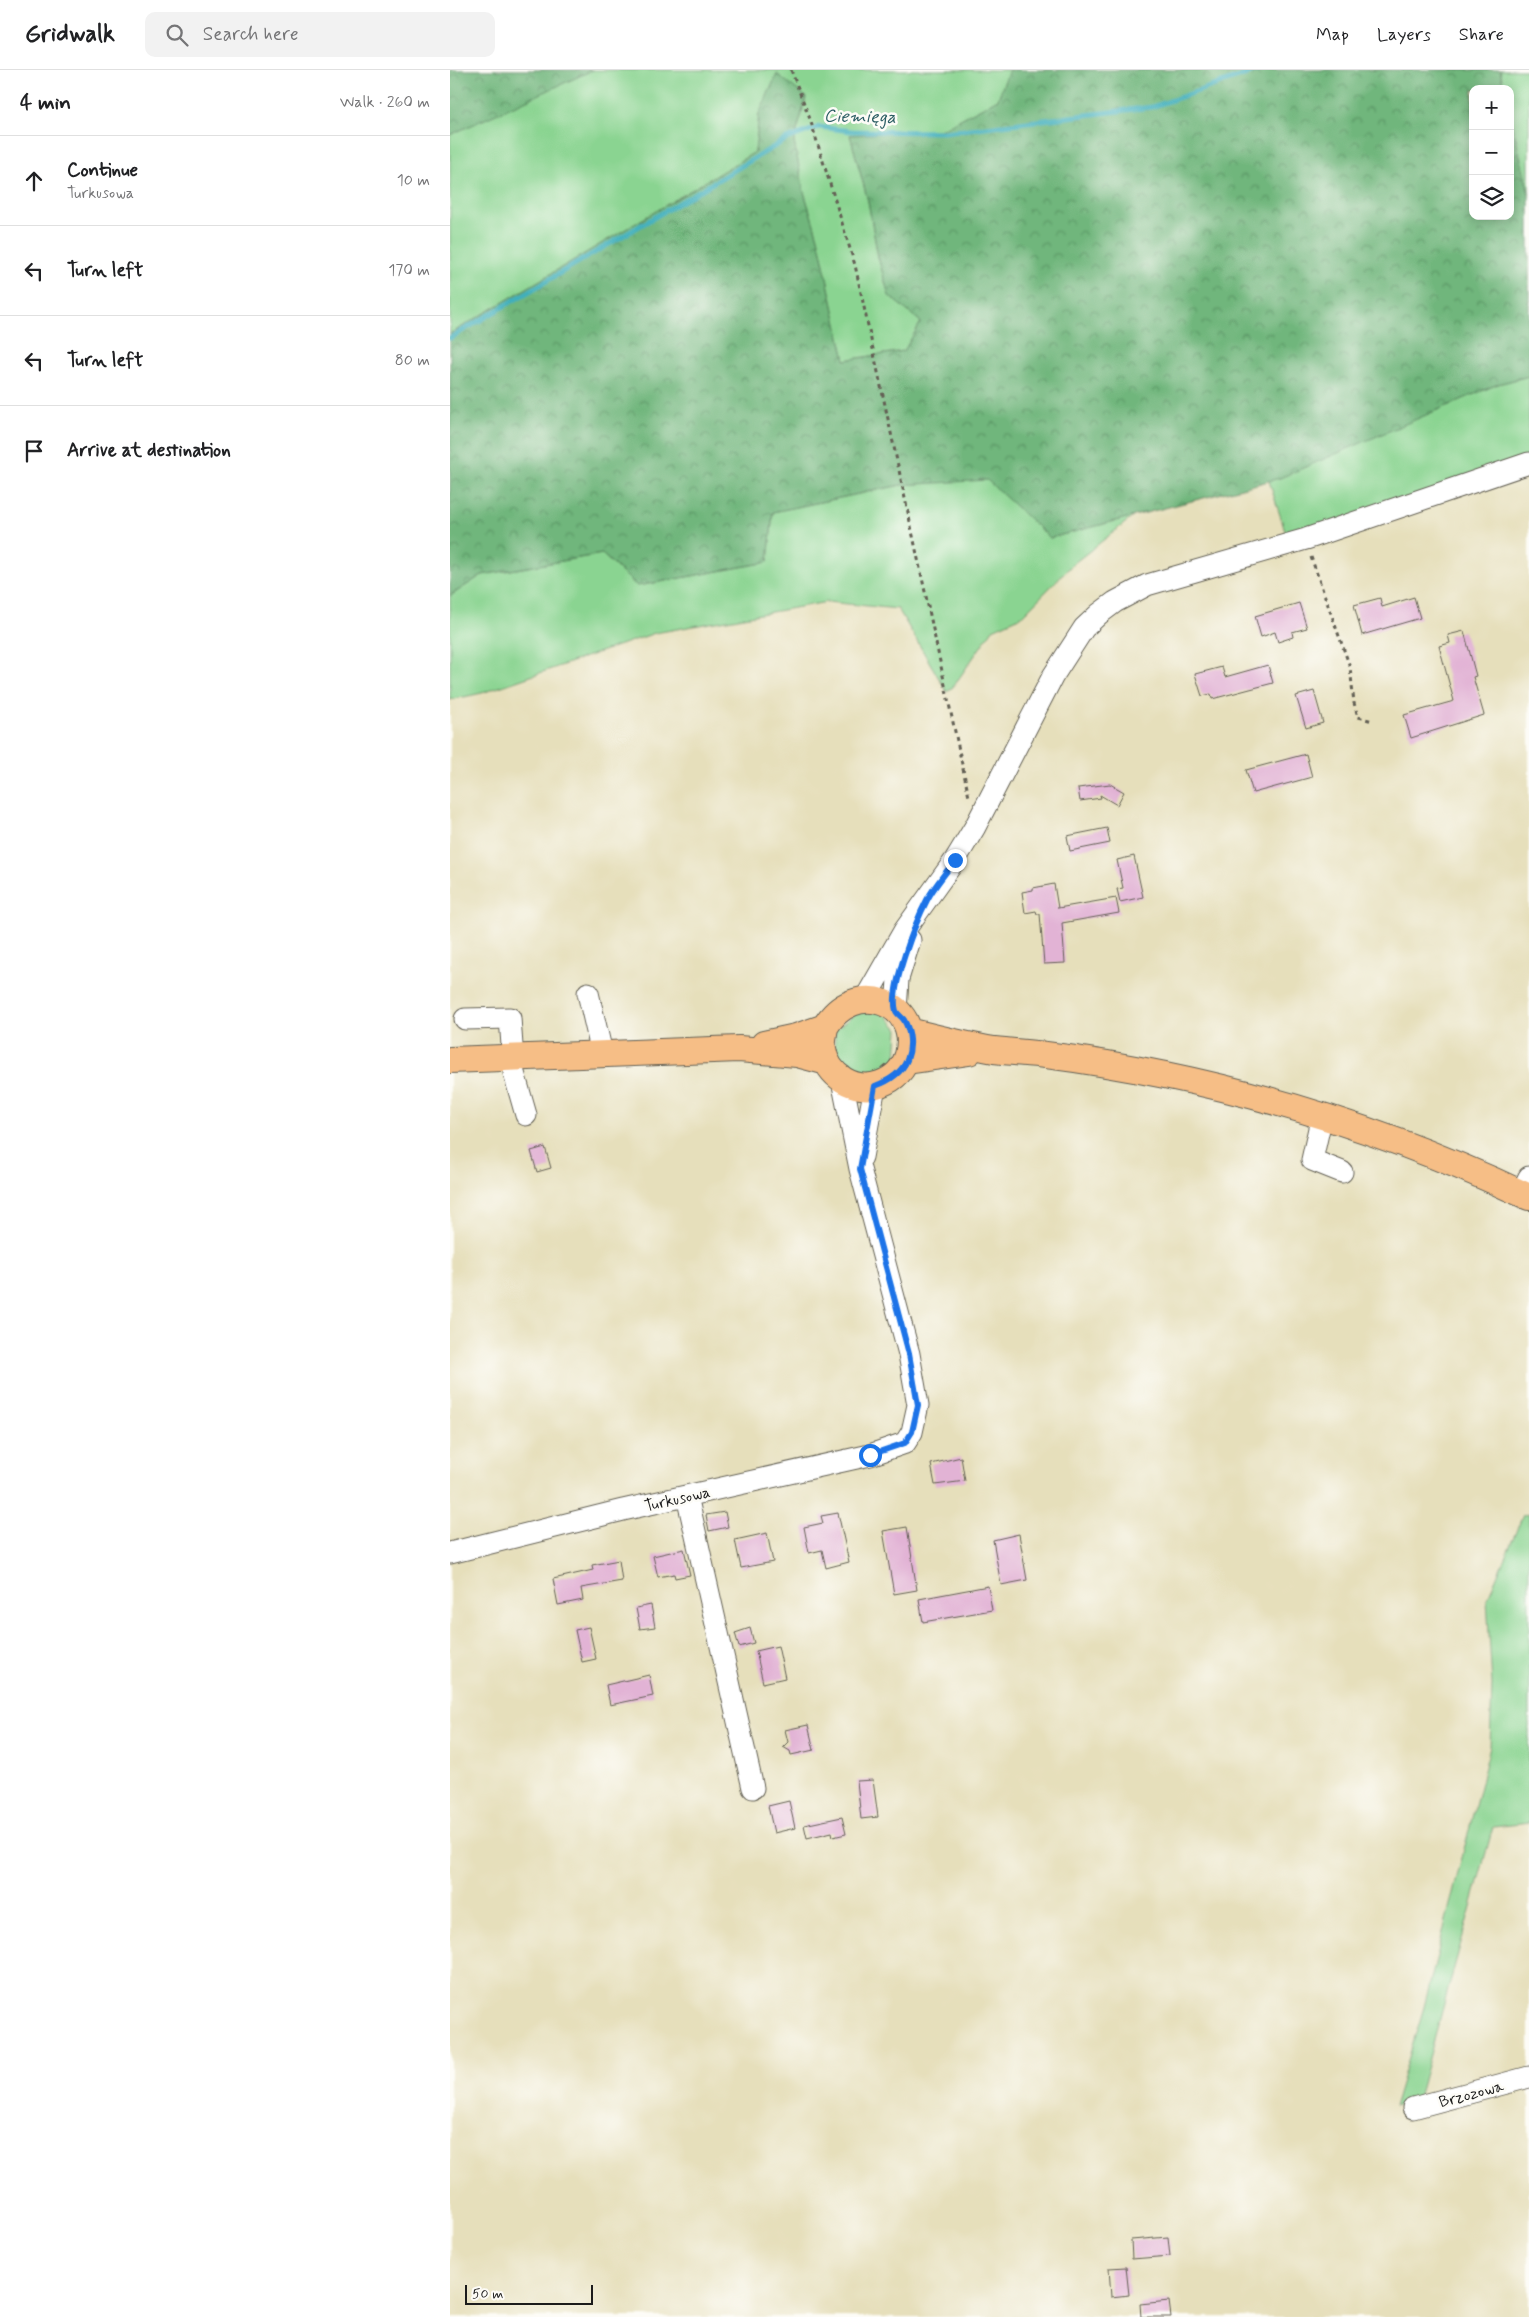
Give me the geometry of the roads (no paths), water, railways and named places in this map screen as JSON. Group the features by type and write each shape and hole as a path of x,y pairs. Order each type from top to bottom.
{"main road":[{"path":"835,1071 822,1045 825,1027 841,1007 853,1001 865,999 887,1004 903,1021 943,1040 995,1050 1046,1055 1166,1075 1226,1089 1322,1115 1526,1189"},
{"path":"450,1060 740,1048 797,1054 835,1071 858,1086 875,1086 894,1077 906,1061 910,1047 903,1021"},
{"path":"740,1048 796,1037 825,1027"},
{"path":"906,1061 995,1050"}],"street":[{"path":"865,999 904,931 927,900 975,827 1052,676 1084,628 1099,614 1115,602 1147,585 1306,540 1529,463"},
{"path":"903,1021 898,979 906,951 927,900"},
{"path":"588,993 602,1053"},
{"path":"466,1019 510,1018 514,1074 526,1115"},
{"path":"835,1071 860,1169"},
{"path":"860,1169 875,1086"},
{"path":"1322,1115 1312,1160 1342,1172"},
{"name":"Turkusowa","path":"450,1553 687,1496 870,1455 905,1443 912,1432 916,1417 918,1405 915,1385 860,1169"},
{"path":"687,1496 753,1788"},
{"name":"Brzozowa","path":"1413,2108 1529,2077"}],"waterway":[{"name":"Ciemięga","path":"450,338 787,139 819,127 851,131 944,132 1152,107 1259,70"}]}
